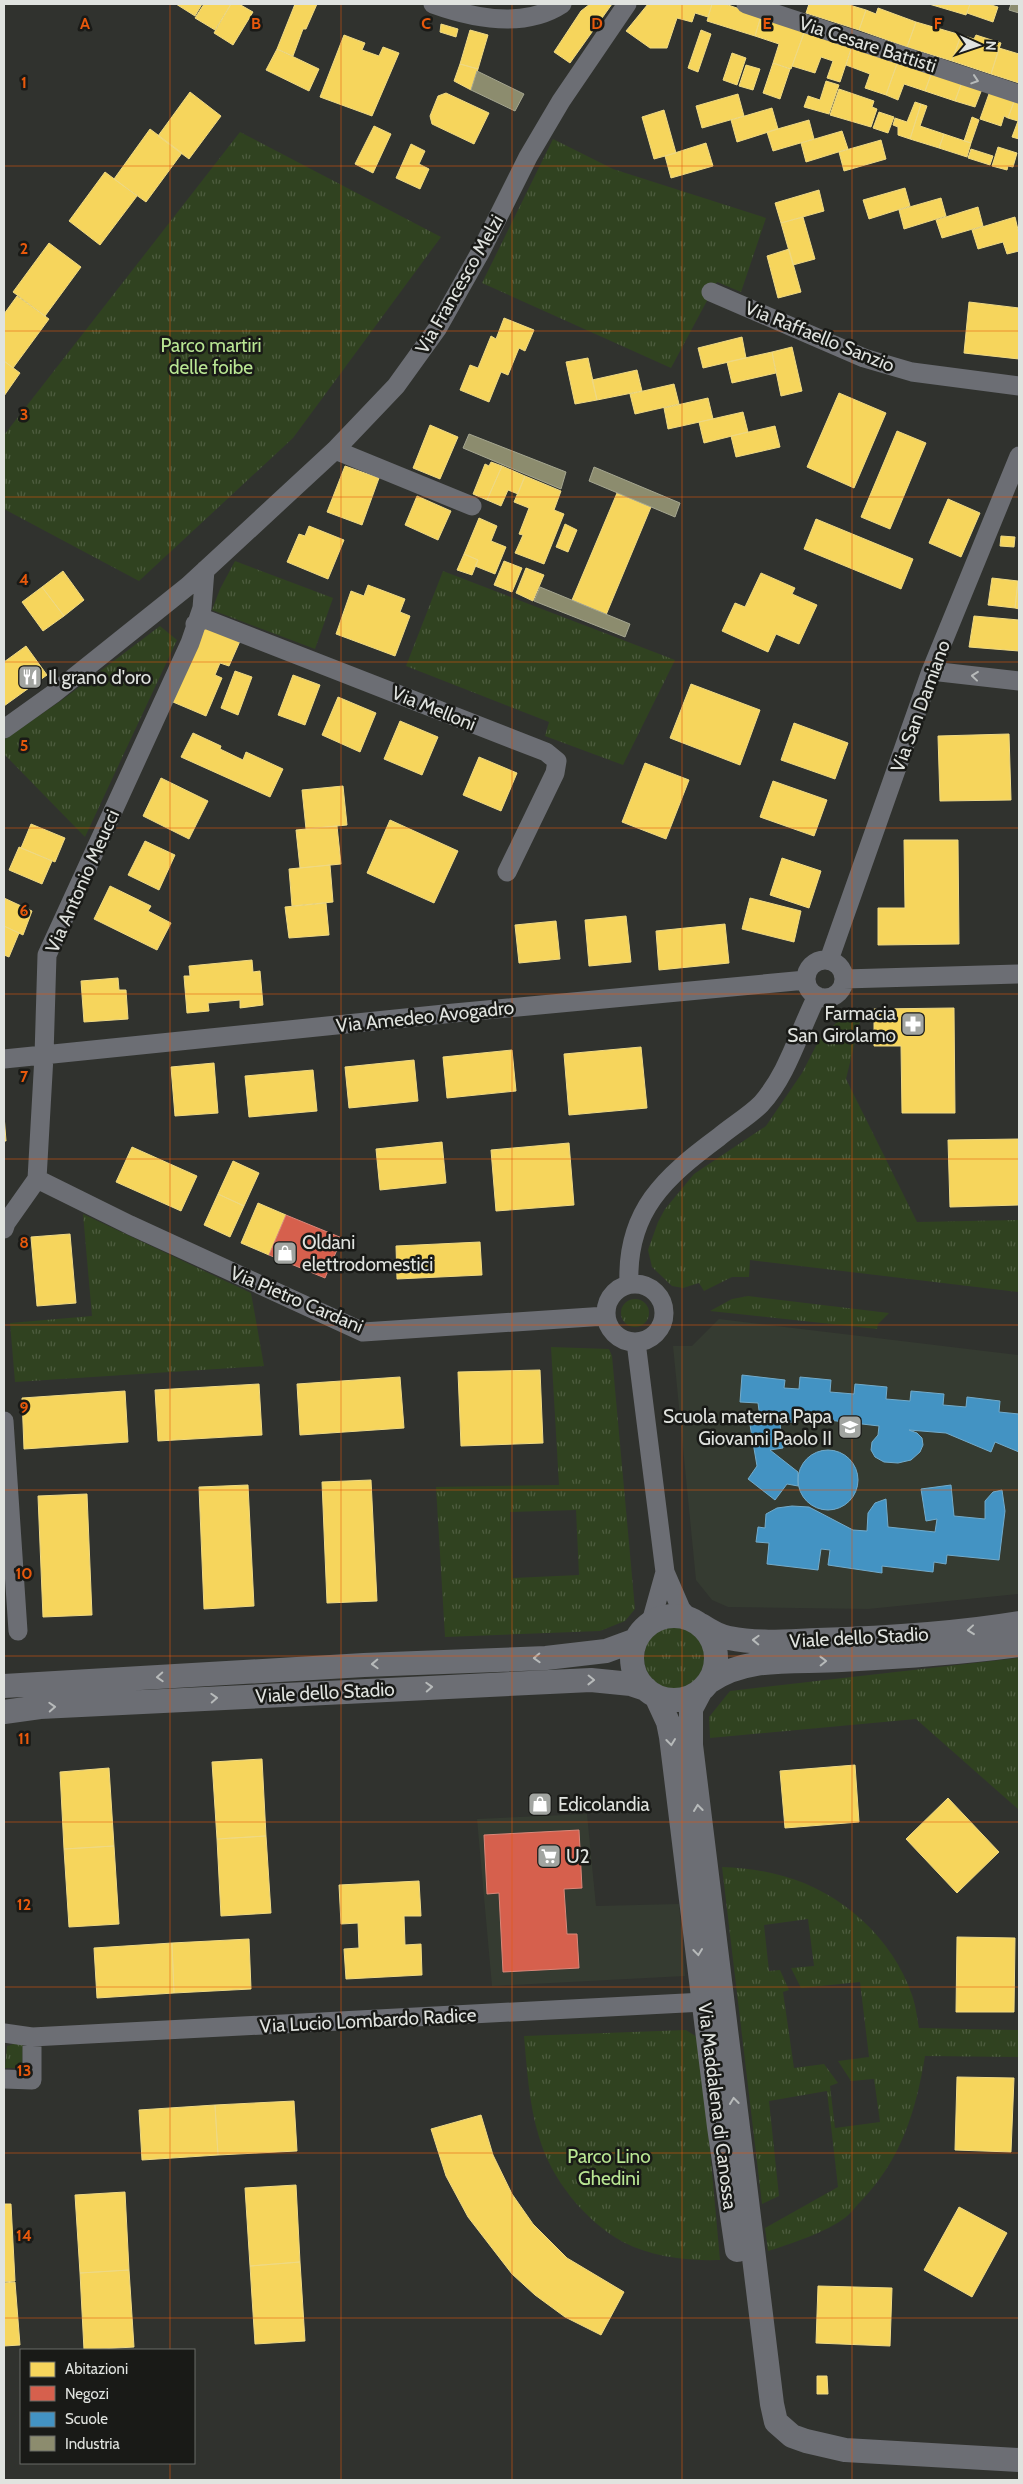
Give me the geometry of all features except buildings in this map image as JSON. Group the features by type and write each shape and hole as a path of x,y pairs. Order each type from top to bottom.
{"street":[{"path":"433,4 485,18 535,15 562,4"},
{"name":"Via Francesco Melzi","path":"4,729 53,694 127,636 204,570 335,450 396,386 437,329 481,251 528,157 561,101 627,4"},
{"name":"Via Cesare Battisti","path":"746,4 1019,94"},
{"name":"Via Raffaello Sanzio","path":"711,292 872,361 912,372 1019,386"},
{"path":"335,450 472,506"},
{"name":"Via San Damiano","path":"829,960 931,671 1019,456"},
{"name":"Via Antonio Meucci","path":"37,1179 44,1056 47,955 134,770 190,643 202,608 204,570"},
{"name":"Via Melloni","path":"196,624 205,618 546,752 557,761 555,773 507,872"},
{"path":"931,671 1019,680"},
{"path":"829,960 838,966 844,979 838,992 831,997 817,996 810,991 806,980 808,969 812,964 817,961 829,960"},
{"path":"844,979 1019,974"},
{"name":"Via Amedeo Avogadro","path":"4,1059 454,1013 806,980"},
{"path":"629,1284 628,1263 643,1209 663,1183 686,1161 760,1104 780,1077 817,996"},
{"path":"4,1229 6,1223 37,1179"},
{"name":"Via Pietro Cardani","path":"37,1179 130,1225 363,1332 606,1316"},
{"path":"629,1284 648,1287 662,1300 664,1310 660,1328 646,1340 636,1342 620,1338 613,1332 606,1316 606,1308 614,1293 629,1284"},
{"path":"636,1342 665,1572 682,1609 711,1637 716,1652 715,1668 704,1687"},
{"path":"4,1421 18,1631"},
{"path":"651,1693 638,1681 632,1660 665,1572"},
{"name":"Viale dello Stadio","path":"4,1686 364,1665 546,1658 606,1651 670,1616 695,1622 715,1634 728,1638 793,1640 877,1638 988,1628 1019,1623"},
{"name":"Viale dello Stadio","path":"4,1712 40,1707 591,1680 631,1684 671,1700 686,1698 704,1687 719,1674 734,1668 769,1662 850,1660 1019,1645"},
{"name":"Via Maddalena di Canossa","path":"704,1687 691,1710 690,1732 772,2404 776,2422 792,2436 845,2450"},
{"name":"Via Maddalena di Canossa","path":"651,1693 668,1722 671,1737 719,2127 756,2399 762,2423 779,2443 794,2452 817,2454 845,2450 1019,2460"},
{"path":"704,1856 698,1881 690,1886 702,1902 715,1944"},
{"path":"719,1981 713,1995 704,2002 717,2023 731,2075"},
{"name":"Via Lucio Lombardo Radice","path":"4,2033 32,2037 704,2002"},
{"path":"4,2079 32,2080 32,2037"},
{"path":"719,2127 733,2144 740,2206 749,2218 744,2240 751,2300 747,2331"}],"shaded area":[{"name":"Scuola materna Papa Giovanni Paolo II","path":"719,1319 1019,1355 1019,1594 868,1609 728,1607 712,1600 696,1580 673,1346 692,1346"},
{"path":"587,1814 596,1906 679,1904 685,1976 492,1986 477,1819"}],"green space":[{"name":"Parco martiri delle foibe","path":"240,132 441,237 293,438 139,581 4,509 4,435"},
{"path":"553,139 613,169 766,218 741,292 717,282 671,368 482,283"},
{"path":"235,561 333,598 315,649 212,610 220,589"},
{"path":"443,571 675,660 623,765 545,736 549,722 406,666"},
{"path":"160,626 177,640 85,837 4,754 4,740 62,700"},
{"path":"850,1009 863,1009 846,1079 917,1222 1019,1220 1019,1292 750,1260 749,1277 732,1277 704,1291 699,1283 683,1288 672,1286 652,1267 648,1250 665,1209 694,1174 766,1126 802,1073 819,1040"},
{"path":"83,1214 251,1293 264,1366 15,1382 10,1323 92,1316"},
{"path":"748,1296 889,1313 878,1324 877,1329 710,1311 732,1299"},
{"path":"635,1299 645,1303 649,1313 645,1323 635,1327 625,1323 621,1313 625,1303"},
{"path":"551,1347 609,1349 612,1356 635,1609 625,1621 600,1631 445,1637 436,1487 559,1485","holes":["576,1510 579,1575 513,1578 510,1512"]},
{"path":"670,1625 684,1625 696,1630 705,1639 710,1651 708,1671 701,1682 684,1691 670,1691 658,1686 649,1677 644,1665 644,1651 649,1639 658,1630"},
{"path":"1019,1658 1019,1810 916,1719 710,1738 709,1717 730,1691"},
{"path":"722,1867 768,1872 783,1876 804,1883 844,1905 878,1936 892,1954 903,1974 913,1999 919,2028 1019,2030 1019,2057 925,2056 917,2096 905,2134 887,2169 875,2185 850,2214 829,2228 768,2251 765,2228 838,2187 827,2091 769,2101 779,2196 762,2204","holes":["808,1919 814,1966 791,1968 801,1988 860,1982 869,2057 838,2061 851,2081 874,2079 880,2122 835,2128 830,2086 838,2083 824,2064 794,2068 783,1992 789,1990 780,1970 769,1971 764,1925"]},
{"name":"Parco Lino Ghedini","path":"686,2030 700,2039 720,2260 683,2259 658,2255 634,2247 609,2233 583,2211 561,2183 544,2153 536,2125 527,2074 524,2036"},
{"path":"23,2041 22,2068 5,2068 7,2046"}],"place":[{"name":"Il grano d'oro","path":"30,677"},
{"name":"Farmacia San Girolamo","path":"913,1024"},
{"name":"Oldani elettrodomestici","path":"285,1253"},
{"name":"Scuola materna Papa Giovanni Paolo II","path":"850,1427"},
{"name":"Edicolandia","path":"540,1804"},
{"name":"U2","path":"549,1856"}]}
